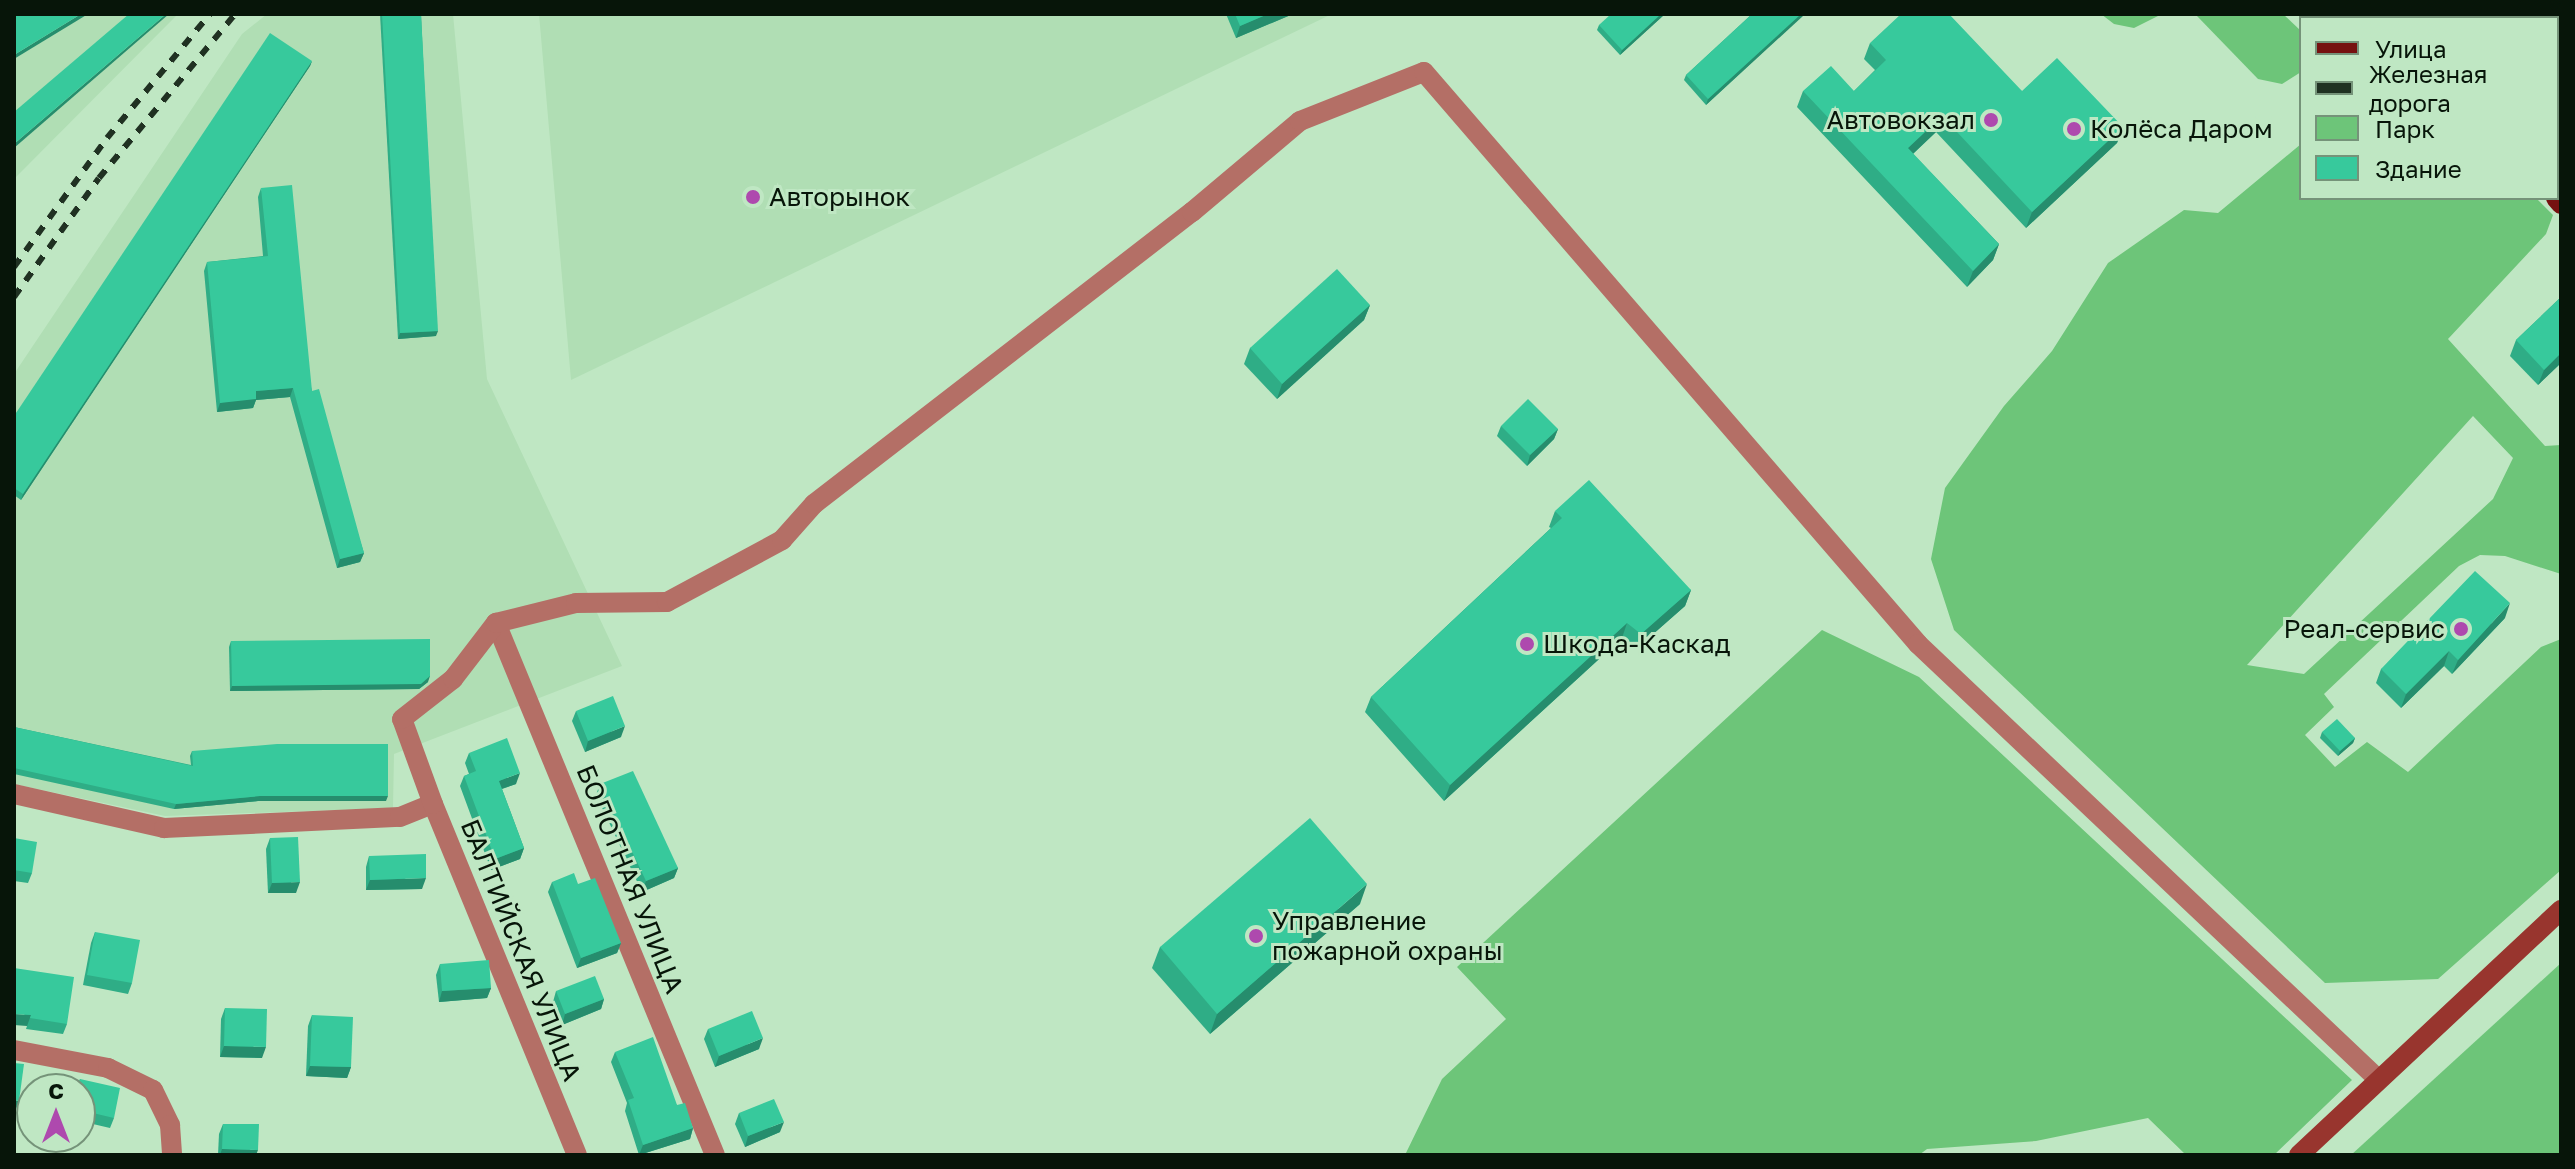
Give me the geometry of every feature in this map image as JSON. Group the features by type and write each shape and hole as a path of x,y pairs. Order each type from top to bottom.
{"main road":[{"path":"2299,1155 2561,910"}],"street":[{"path":"433,804 402,719 453,679 496,623 576,603 667,602 782,540 814,504 1192,212 1300,121 1424,72 1918,644 2378,1079"},
{"name":"БОЛОТНАЯ УЛИЦА","path":"496,623 715,1155"},
{"name":"БАЛТИЙСКАЯ УЛИЦА","path":"14,794 164,828 400,817 433,804 577,1155"},
{"path":"14,1050 108,1068 153,1090 170,1125 172,1155"}],"shaded area":[{"path":"14,14 178,14 14,179"},
{"path":"267,14 453,14 487,379 622,666 394,754 393,808 165,816 14,784 14,374 242,34"},
{"name":"Авторынок","path":"539,14 1332,14 571,380"}],"green space":[{"path":"2101,14 2162,14 2134,28 2114,24"},
{"path":"2283,14 2299,29 2299,73 2282,84 2258,79 2197,16"},
{"path":"2299,146 2299,200 2538,200 2553,215 2546,234 2448,339 2545,446 2561,445 2561,574 2505,556 2480,555 2459,566 2324,694 2334,707 2305,735 2335,767 2367,742 2408,772 2541,647 2561,639 2561,870 2438,979 2325,983 1954,630 1931,559 1945,488 2004,406 2052,351 2108,263 2184,210 2218,213","holes":["2473,416 2513,458 2493,499 2304,674 2247,665"]},
{"path":"1822,630 1919,677 2352,1080 2274,1155 2186,1155 2148,1118 2036,1141 1927,1149 1919,1155 1405,1155 1442,1079 1506,1019 1457,967"},
{"path":"2561,963 2561,1155 2351,1155"}],"building":[{"path":"14,14 81,14 14,55"},
{"path":"129,14 166,14 14,144 14,112"},
{"path":"382,14 421,14 438,331 400,333"},
{"path":"1235,14 1268,14 1240,26"},
{"path":"1611,14 1661,14 1622,50 1599,25"},
{"path":"1752,14 1801,14 1708,99 1686,75"},
{"name":"Автовокзал","path":"1901,14 1949,14 2022,91 2057,58 2123,127 2032,212 1942,116 1908,148 1999,244 1973,271 1803,91 1831,66 1854,91 1886,60 1870,43"},
{"path":"270,33 312,61 23,494 14,488 14,416"},
{"path":"292,185 312,391 319,389 364,553 340,559 293,388 256,391 256,399 220,403 207,262 268,256 261,188"},
{"path":"1337,269 1370,305 1282,384 1250,348"},
{"path":"2561,297 2561,353 2544,370 2516,340"},
{"path":"1528,399 1558,429 1530,455 1501,426"},
{"name":"Шкода-Каскад","path":"1589,480 1691,590 1641,634 1627,623 1450,785 1371,697 1562,518 1555,511"},
{"path":"2475,571 2510,603 2458,660 2449,651 2406,694 2381,669"},
{"path":"430,639 430,676 421,684 232,686 231,641"},
{"path":"613,696 625,726 588,741 576,711"},
{"path":"2337,719 2355,738 2340,751 2322,732"},
{"path":"14,727 193,766 192,751 277,744 388,744 388,796 260,796 176,804 14,768"},
{"path":"507,738 520,773 499,781 524,848 495,859 464,776 476,771 469,753"},
{"path":"633,771 678,868 646,881 600,784"},
{"name":"Управление пожарной охраны","path":"1310,818 1367,884 1217,1014 1160,947"},
{"path":"298,837 300,882 272,883 270,838"},
{"path":"14,838 37,842 32,873 14,870"},
{"path":"426,854 426,878 370,880 369,856"},
{"path":"574,873 578,884 595,878 621,943 581,958 552,882"},
{"path":"95,932 140,940 132,983 87,975"},
{"path":"489,960 491,988 442,991 440,964"},
{"path":"14,968 74,977 67,1024 14,1014"},
{"path":"595,976 604,999 565,1014 556,991"},
{"path":"225,1008 267,1009 266,1047 224,1046"},
{"path":"752,1011 763,1038 719,1056 708,1029"},
{"path":"312,1015 353,1017 351,1067 310,1066"},
{"path":"653,1037 677,1105 685,1103 693,1128 643,1145 628,1100 634,1098 615,1052"},
{"path":"14,1063 24,1064 23,1073 16,1073 14,1100"},
{"path":"96,1083 120,1088 114,1118 96,1114"},
{"path":"774,1099 784,1122 748,1136 739,1113"},
{"path":"223,1124 259,1124 258,1150 222,1149"}],"railway":[{"path":"14,267 107,138 210,14"},
{"path":"14,297 99,178 235,14"}],"place":[{"name":"Автовокзал","path":"1991,120"},
{"name":"Колёса Даром","path":"2074,129"},
{"name":"Авторынок","path":"753,197"},
{"name":"Реал-сервис","path":"2461,629"},
{"name":"Шкода-Каскад","path":"1527,644"},
{"name":"Управление пожарной охраны","path":"1256,936"}]}
